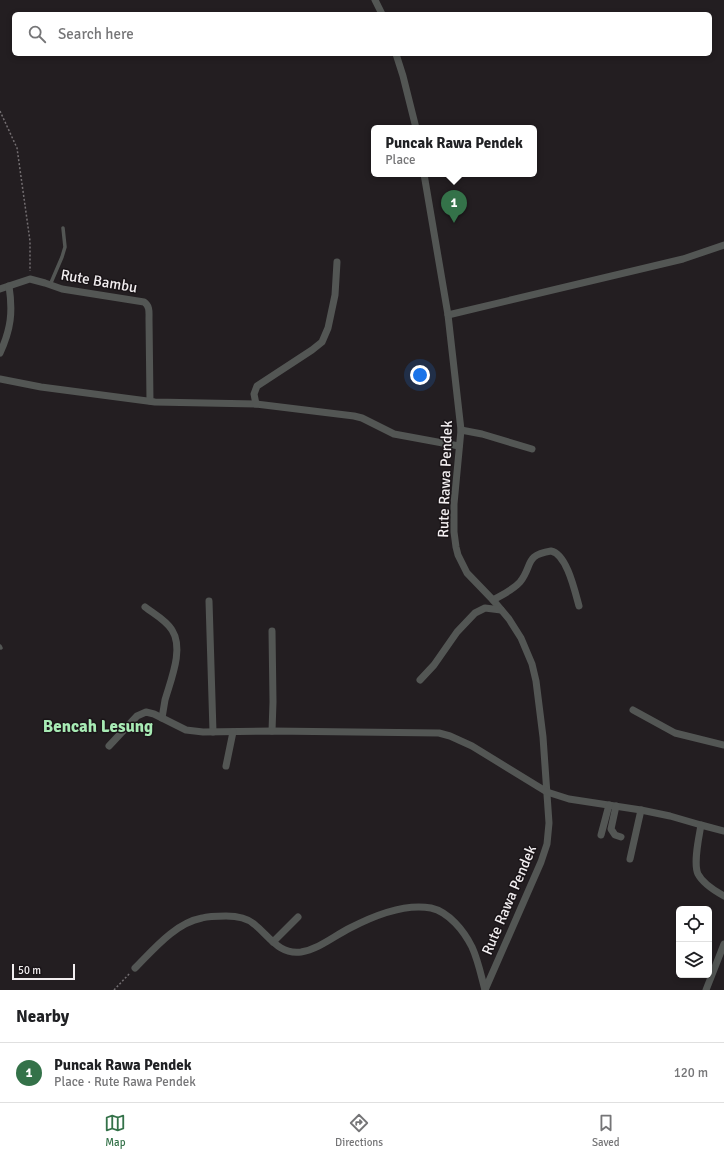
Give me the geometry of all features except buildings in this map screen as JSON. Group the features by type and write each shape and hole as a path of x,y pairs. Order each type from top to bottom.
{"street":[{"path":"375,0 381,12"},
{"path":"397,56 415,125"},
{"name":"Rute Rawa Pendek","path":"425,177 448,315 462,430 459,446 454,504 454,532 456,546 458,556 467,573 501,610 521,638 532,664 538,696 547,792 549,832 544,854 485,990"},
{"path":"448,315 683,259 724,245"},
{"path":"256,404 254,394 257,386 312,350 324,340 335,295 337,262"},
{"path":"0,289 30,279"},
{"name":"Rute Bambu","path":"30,279 62,290 144,302 147,304 153,401"},
{"path":"0,353 7,337 11,318 12,310 9,286"},
{"path":"0,379 41,387 169,403 256,404 354,416 362,418 394,434 459,446"},
{"path":"462,430 482,434 532,449"},
{"path":"493,600 508,592 518,584 533,557 552,551 558,554 564,561 579,606"},
{"path":"209,601 213,732"},
{"path":"146,607 166,623 175,637 177,656 165,700 162,718"},
{"path":"420,680 434,665 457,632 475,613 485,608 501,610"},
{"path":"272,630 272,730"},
{"path":"633,710 674,733 724,745"},
{"path":"109,746 140,714 148,712 186,730 213,732 272,730 439,733 450,736 472,746 547,792 570,799 670,816 724,831"},
{"path":"226,766 232,732"},
{"path":"601,835 612,806"},
{"path":"612,806 611,829 615,835 621,837"},
{"path":"630,859 641,810"},
{"path":"701,825 697,870 703,881 724,896"},
{"path":"135,968 173,933 188,922 201,918 234,916 245,918 254,924 273,942 288,951 301,952 324,943 365,921 392,912 422,907 432,908 444,914 465,935 476,957 485,990"},
{"path":"273,942 298,917"},
{"path":"706,990 724,944"}],"lane":[{"path":"50,285 60,264 65,247 63,228"}],"path":[{"path":"0,111 17,148 30,241 30,279"},
{"path":"114,990 135,968"}],"place":[{"name":"Puncak Rawa Pendek","path":"454,223"}],"district":[{"name":"Bencah Lesung","path":"98,726"}]}
